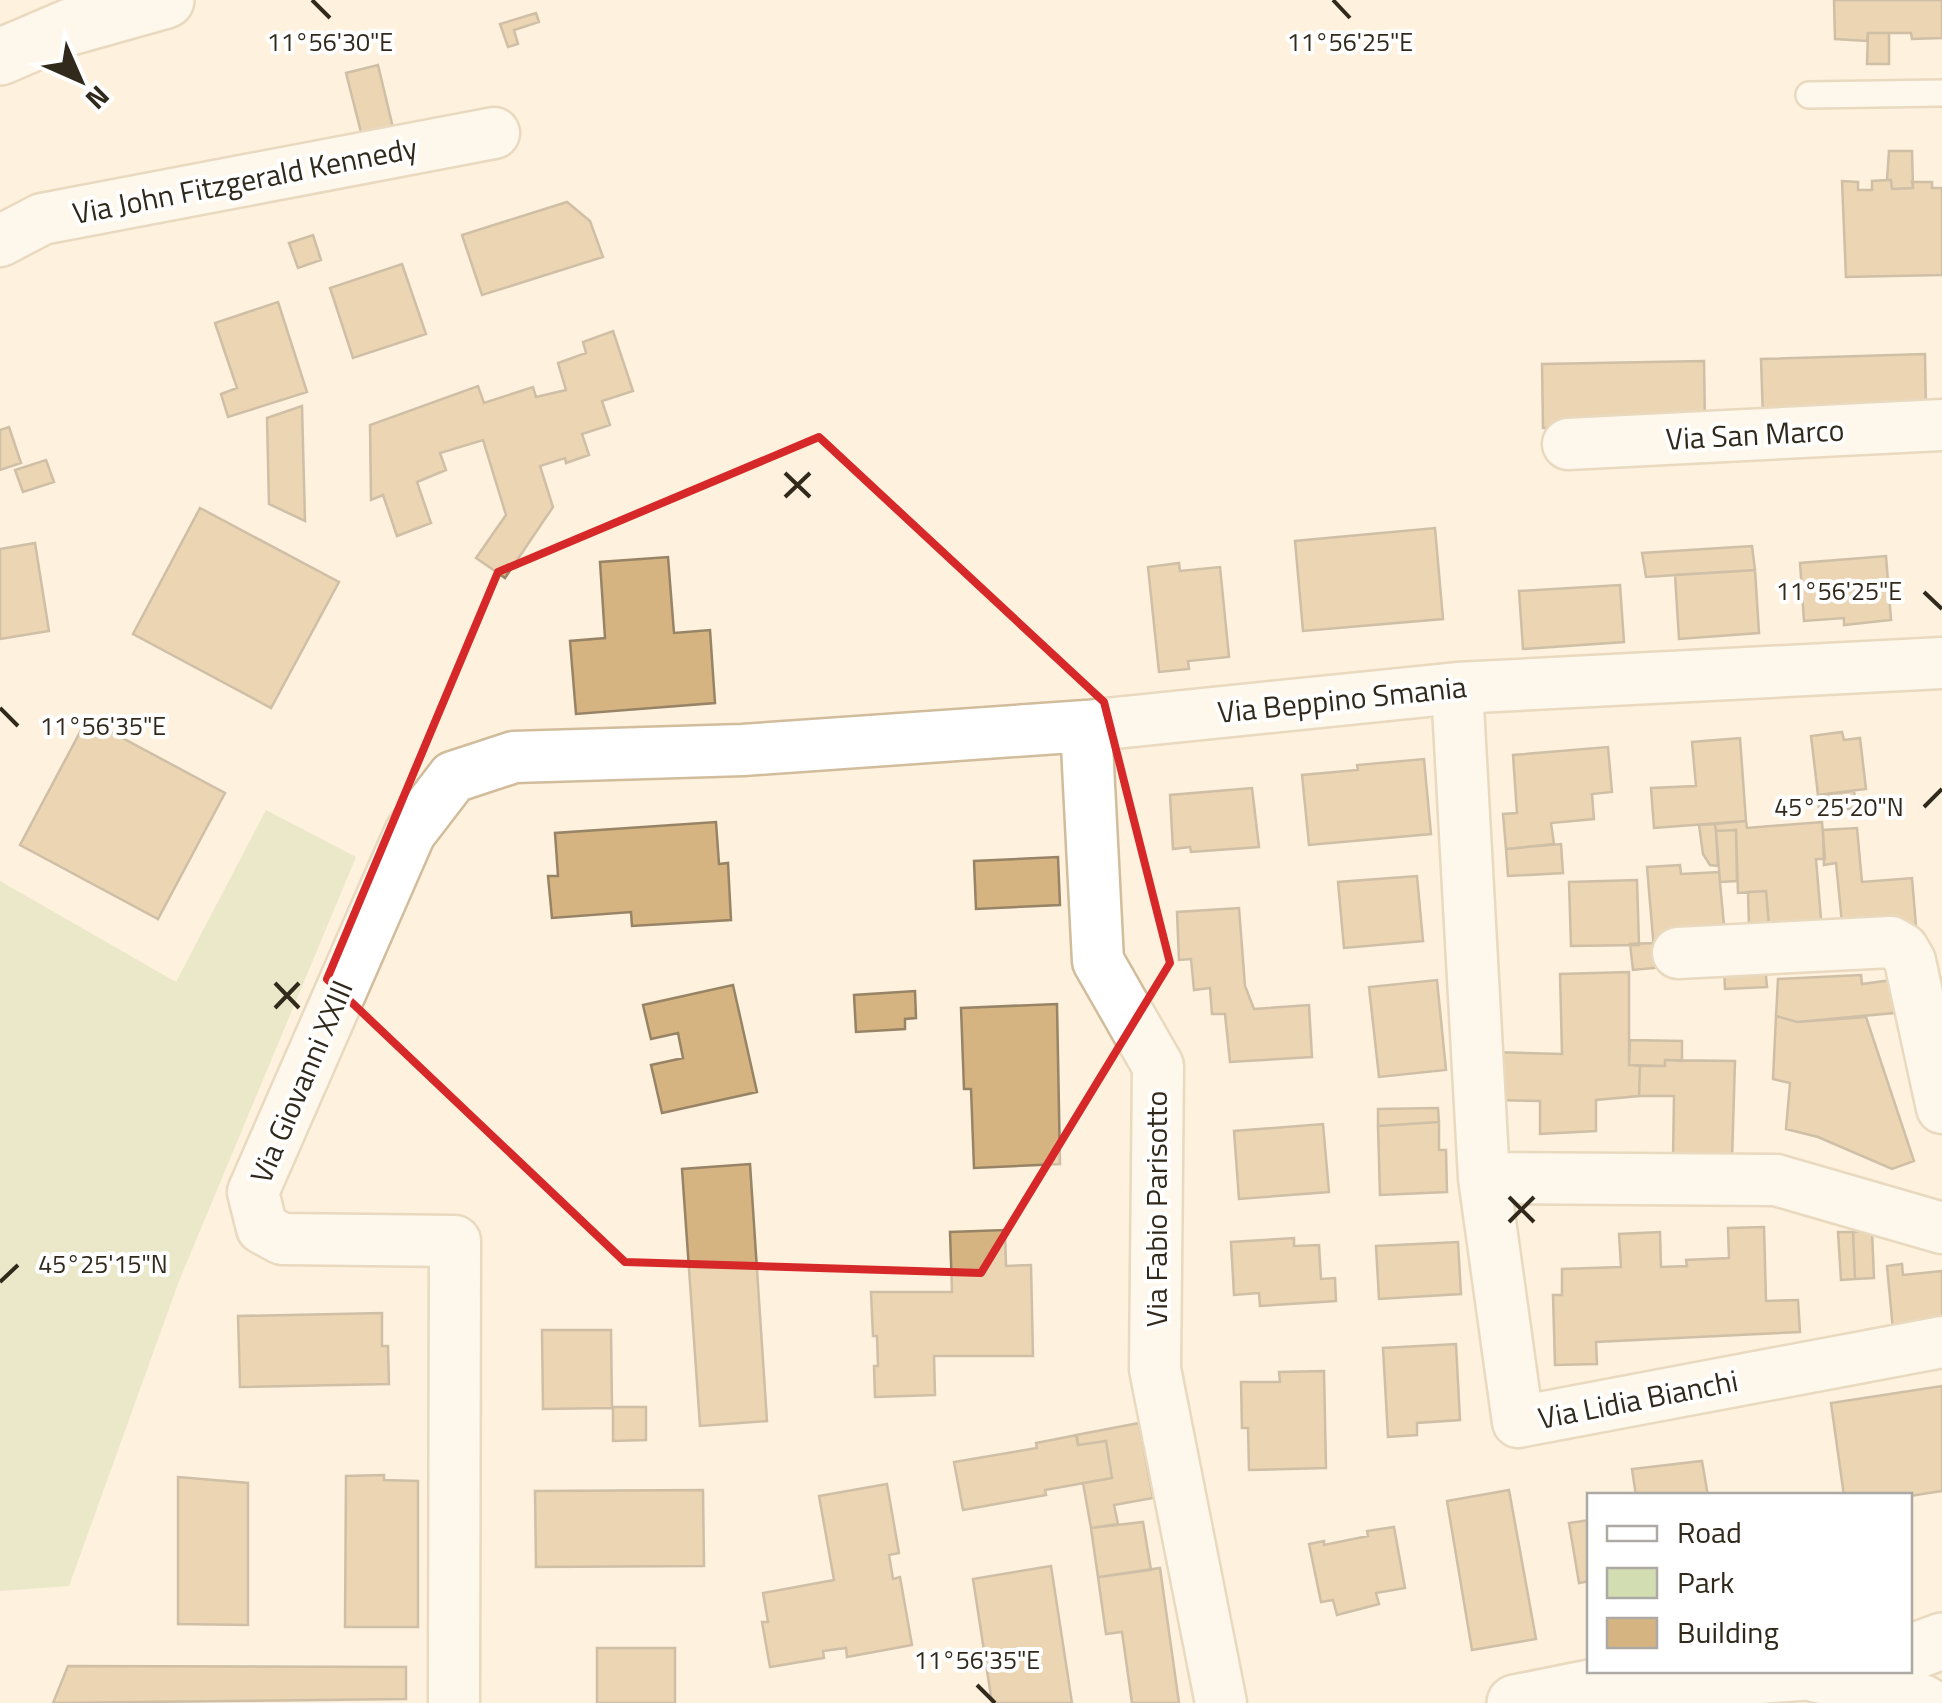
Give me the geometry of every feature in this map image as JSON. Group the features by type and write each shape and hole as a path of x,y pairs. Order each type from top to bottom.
{"main road":[{"path":"0,57 70,27 166,0"},
{"path":"1912,1652 1942,1642"},
{"path":"1515,1703 1590,1688 1809,1673"},
{"path":"1827,1673 1923,1703"}],"street":[{"name":"Via John Fitzgerald Kennedy","path":"0,240 42,219 494,133"},
{"name":"Via San Marco","path":"1568,444 1942,425"},
{"name":"Via Beppino Smania","path":"742,750 1086,726 1457,688 1942,662"},
{"name":"Via Lidia Bianchi","path":"1457,688 1484,1178 1518,1422 1942,1342"},
{"name":"Via Fabio Parisotto","path":"1086,726 1098,962 1158,1066 1155,1369 1220,1703"},
{"name":"Via Giovanni XXIII","path":"454,1703 455,1241 282,1239 262,1228 253,1192 410,832 453,777 514,757 742,750"},
{"path":"1678,953 1891,942 1910,961 1942,1108"},
{"path":"1484,1178 1776,1180 1942,1228"}],"lane":[{"path":"1809,95 1942,93"}],"highlighted area":[{"path":"819,437 1104,702 1170,963 981,1273 625,1262 327,979 498,572"}],"green space":[{"path":"266,810 356,857 179,1281 69,1586 0,1591 0,881 176,982"}],"building":[{"path":"1834,0 1942,0 1942,38 1912,39 1911,33 1868,33 1867,41 1835,39"},
{"path":"536,13 539,22 514,30 518,44 508,47 500,24"},
{"path":"1868,33 1889,33 1889,64 1867,64"},
{"path":"378,65 395,136 364,144 346,73"},
{"path":"1889,151 1912,151 1913,188 1892,189 1891,180 1887,180"},
{"path":"1891,180 1892,189 1913,188 1912,182 1932,182 1932,188 1942,188 1942,275 1846,277 1842,181 1858,182 1858,190 1872,190 1872,181"},
{"path":"567,202 590,221 603,257 482,295 462,235"},
{"path":"313,235 321,260 298,268 289,243"},
{"path":"402,264 426,334 353,358 330,288"},
{"path":"278,302 307,392 228,417 221,394 237,388 215,323"},
{"path":"613,331 633,391 602,401 610,425 582,434 589,455 540,466 553,507 505,578 476,558 506,515 483,440 440,453 446,470 417,482 431,523 397,536 383,495 371,500 370,425 478,386 484,403 533,387 536,397 566,390 558,363 586,353 583,342"},
{"path":"1925,354 1926,413 1763,418 1761,359"},
{"path":"1704,361 1705,424 1543,428 1542,364"},
{"path":"302,406 305,521 269,504 267,418"},
{"path":"9,427 21,463 0,470 0,430"},
{"path":"46,460 54,482 23,492 15,470"},
{"path":"200,508 339,582 271,708 133,634"},
{"path":"1435,528 1443,619 1303,631 1295,541"},
{"path":"35,543 49,631 0,639 0,549"},
{"path":"1752,546 1755,570 1646,577 1642,553"},
{"path":"1886,556 1891,620 1844,625 1844,618 1804,621 1800,563"},
{"path":"668,557 674,633 710,630 715,703 576,714 570,641 605,638 600,562"},
{"path":"1179,563 1180,571 1220,567 1229,657 1188,661 1189,669 1159,672 1148,567"},
{"path":"1755,570 1759,633 1679,639 1675,575"},
{"path":"1620,585 1624,642 1523,649 1519,591"},
{"path":"87,719 225,793 158,919 20,845"},
{"path":"1842,732 1844,740 1860,738 1866,789 1818,795 1811,736"},
{"path":"1740,738 1746,821 1654,828 1651,788 1696,786 1692,742"},
{"path":"1608,747 1612,792 1592,794 1594,819 1551,823 1554,844 1506,849 1503,814 1517,813 1513,755"},
{"path":"1424,759 1431,834 1309,845 1302,775"},
{"path":"1252,788 1259,847 1191,852 1190,847 1173,849 1170,795"},
{"path":"1854,791 1856,808 1819,812 1818,795"},
{"path":"1746,821 1747,828 1822,822 1825,859 1816,859 1822,931 1770,935 1766,891 1738,893 1736,830 1716,831 1715,824"},
{"path":"716,822 719,864 728,863 731,920 632,926 631,912 552,918 548,876 558,876 555,833"},
{"path":"1715,824 1718,866 1710,865 1703,854 1699,825"},
{"path":"1857,828 1862,882 1912,878 1916,926 1843,933 1836,863 1824,865 1823,830"},
{"path":"1736,830 1737,881 1720,882 1716,831"},
{"path":"1561,844 1563,873 1508,876 1506,849"},
{"path":"1058,857 1060,905 976,909 974,861"},
{"path":"1680,865 1681,874 1719,872 1725,936 1683,948 1654,950 1647,867"},
{"path":"1417,876 1423,941 1344,948 1338,882"},
{"path":"1637,880 1639,945 1571,946 1569,882"},
{"path":"1766,891 1769,926 1749,927 1748,892"},
{"path":"1239,908 1245,986 1254,1009 1309,1005 1312,1057 1230,1062 1225,1014 1212,1014 1210,988 1194,990 1191,959 1179,960 1177,912"},
{"path":"1653,943 1654,950 1673,949 1674,966 1633,970 1630,944"},
{"path":"1765,965 1767,987 1725,989 1724,968"},
{"path":"1629,972 1629,1065 1640,1066 1639,1096 1596,1100 1596,1131 1540,1134 1540,1101 1490,1100 1492,1052 1562,1054 1560,974"},
{"path":"1861,975 1862,984 1892,980 1894,1013 1797,1022 1776,1016 1778,979"},
{"path":"1437,980 1446,1070 1379,1077 1369,987"},
{"path":"733,985 757,1092 662,1113 651,1065 683,1058 678,1033 651,1039 643,1005"},
{"path":"915,991 916,1018 905,1019 905,1029 856,1032 854,995"},
{"path":"1057,1004 1060,1164 974,1168 971,1089 964,1089 961,1008"},
{"path":"1776,1016 1797,1022 1866,1017 1914,1161 1892,1169 1818,1137 1786,1129 1790,1083 1773,1079"},
{"path":"1630,1040 1682,1041 1682,1061 1665,1060 1665,1066 1629,1065"},
{"path":"1665,1060 1735,1061 1732,1160 1673,1159 1674,1096 1639,1096 1640,1066 1665,1066"},
{"path":"1438,1108 1439,1122 1378,1126 1378,1109"},
{"path":"1439,1122 1439,1150 1446,1150 1447,1192 1380,1195 1378,1126"},
{"path":"1323,1124 1329,1192 1239,1199 1234,1131"},
{"path":"750,1164 767,1421 700,1426 682,1169"},
{"path":"1764,1227 1766,1301 1798,1300 1800,1332 1596,1342 1597,1364 1555,1365 1553,1295 1562,1295 1562,1269 1621,1267 1619,1234 1660,1232 1661,1267 1687,1266 1686,1260 1729,1258 1728,1228"},
{"path":"1005,1230 1006,1266 1031,1265 1033,1356 934,1356 935,1395 875,1397 877,1336 873,1336 871,1292 952,1292 950,1232"},
{"path":"1872,1231 1874,1278 1855,1279 1853,1232"},
{"path":"1838,1232 1853,1232 1855,1279 1841,1280"},
{"path":"1294,1238 1294,1246 1319,1245 1321,1279 1335,1278 1336,1301 1260,1306 1259,1293 1234,1295 1231,1242"},
{"path":"1458,1242 1461,1294 1379,1299 1376,1246"},
{"path":"1902,1264 1903,1275 1942,1271 1942,1329 1894,1341 1887,1266"},
{"path":"382,1313 382,1346 388,1346 389,1384 240,1387 238,1316"},
{"path":"542,1330 611,1330 612,1408 543,1409"},
{"path":"1456,1344 1460,1420 1417,1423 1417,1435 1388,1437 1383,1348"},
{"path":"1324,1371 1326,1468 1249,1470 1248,1428 1242,1428 1241,1382 1280,1382 1279,1372"},
{"path":"1942,1386 1942,1491 1912,1496 1844,1493 1831,1403"},
{"path":"613,1407 646,1407 646,1440 613,1441"},
{"path":"1139,1423 1153,1498 1114,1505 1118,1524 1091,1528 1083,1483 1112,1478 1106,1441 1078,1445 1076,1435"},
{"path":"1077,1435 1078,1445 1106,1441 1112,1478 963,1510 954,1462 1037,1448 1036,1443"},
{"path":"1702,1461 1707,1493 1636,1493 1632,1469"},
{"path":"384,1475 384,1480 418,1481 418,1627 345,1627 346,1476"},
{"path":"178,1477 248,1483 248,1625 178,1624"},
{"path":"887,1484 899,1553 889,1555 893,1579 900,1577 912,1645 847,1657 846,1648 823,1651 824,1658 770,1667 762,1622 768,1622 763,1593 834,1580 819,1496"},
{"path":"703,1490 704,1566 536,1567 535,1491"},
{"path":"1509,1490 1536,1639 1472,1650 1447,1501"},
{"path":"1587,1520 1587,1582 1579,1583 1569,1523"},
{"path":"1143,1522 1151,1570 1098,1577 1091,1528"},
{"path":"1394,1527 1405,1588 1376,1593 1379,1604 1337,1615 1333,1600 1321,1602 1309,1544 1324,1541 1324,1545"},
{"path":"1051,1566 1072,1703 992,1703 973,1579"},
{"path":"1160,1568 1179,1703 1132,1703 1122,1632 1106,1634 1098,1577"},
{"path":"597,1648 675,1648 675,1703 597,1703"},
{"path":"68,1666 406,1667 406,1699 53,1703"}]}
